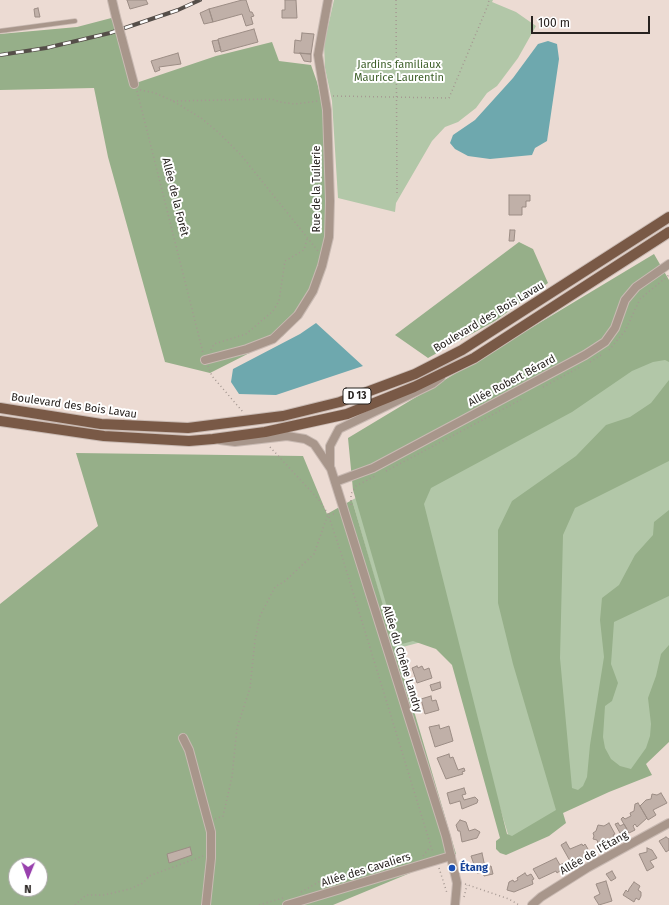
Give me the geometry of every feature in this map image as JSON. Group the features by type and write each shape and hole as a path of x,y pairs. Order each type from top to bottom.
{"main road":[{"name":"Boulevard des Bois Lavau","path":"0,408 101,424 188,428 282,416 340,402 414,374 462,350 669,217"},
{"name":"D 13","path":"0,420 104,436 162,440 213,439 265,432 347,414 449,371 518,331 669,232"}],"street":[{"path":"112,0 135,87"},
{"name":"Rue de la Tuilerie","path":"205,360 247,349 273,339 298,315 313,291 325,255 329,237 330,201 327,110 318,56 328,0"},
{"name":"Allée Robert Bérard","path":"335,482 373,468 585,355 605,342 615,328 626,300 636,287 669,264"},
{"name":"Allée du Chêne Landry","path":"449,371 432,384 339,429 330,446 331,468 335,482 395,671 450,856 457,883 455,905"},
{"name":"Allée du Chêne Landry","path":"213,439 235,442 287,436 305,439 314,444 331,468"},
{"path":"183,738 189,750 211,832 211,853 206,905"},
{"name":"Allée de l’Étang","path":"532,905 541,897 587,868 669,823"},
{"name":"Allée des Cavaliers","path":"287,905 450,856"}],"lane":[{"path":"0,30 75,20"}],"path":[{"path":"396,0 397,193"},
{"path":"173,101 272,99 295,104 317,101 330,96 449,98 488,6 489,0"},
{"path":"135,87 155,93 173,101 201,118 241,155 316,250 325,255"},
{"name":"Allée de la Forêt","path":"135,87 205,360 212,376 246,414"},
{"path":"205,360 214,344 246,334 273,311 280,301 285,261 304,250 307,239"},
{"path":"266,442 319,500 328,514 430,847"},
{"path":"328,514 334,515 344,512"},
{"path":"208,820 223,816 232,777 237,728 250,688 255,640 260,616 275,588 300,568 314,554 328,514"},
{"path":"75,905 86,894 104,895 130,889 143,883 149,876 211,853"},
{"path":"436,860 449,898"},
{"path":"445,886 457,883 467,884 509,899 519,905"},
{"path":"464,898 467,884"}],"green space":[{"name":"Jardins familiaux Maurice Laurentin","path":"334,0 493,0 492,2 516,12 536,26 518,58 497,86 487,93 476,108 458,122 445,127 432,141 396,203 395,212 338,198 332,101 325,68 324,44"},
{"path":"119,16 136,83 216,56 272,42 279,61 311,65 317,82 324,111 327,201 324,262 315,291 304,313 283,336 210,373 165,362 108,157 94,88 0,90 0,34 77,27"},
{"path":"519,242 533,249 548,283 495,321 428,358 395,335"},
{"path":"654,254 669,280 669,362 665,360 653,362 632,371 572,412 431,488 424,504 507,834 512,836 556,810 513,664 498,603 498,530 512,501 576,456 606,425 630,417 651,403 669,380 669,461 575,508 563,535 560,658 572,788 578,790 583,786 587,777 590,745 604,657 600,620 602,598 619,585 635,555 653,535 654,522 669,510 669,596 614,622 611,664 618,683 612,701 605,706 603,737 605,748 611,759 620,766 631,769 646,748 650,736 651,724 648,698 656,676 661,654 669,645 669,742 646,764 652,775 609,792 563,813 566,823 549,836 506,855 500,853 496,849 496,841 500,838 452,665 436,649 413,641 398,645 353,490 348,438"},
{"path":"660,341 669,341 669,734 638,766 510,841 448,635 395,649 352,500"},
{"path":"76,453 303,456 327,514 352,500 456,854 333,905 0,905 0,604 98,526"}],"water":[{"path":"548,41 557,44 559,59 547,141 535,148 532,155 490,159 468,156 455,149 450,143 453,135 475,120 513,78 538,44"},
{"path":"316,323 363,366 276,395 239,394 231,382 233,369 300,334"}],"building":[{"path":"127,0 146,0 148,4 130,9"},
{"path":"246,0 250,12 252,12 254,16 251,17 253,24 246,26 242,14 213,22 209,9"},
{"path":"285,0 296,0 297,18 282,18 282,10 285,10"},
{"path":"38,8 40,17 35,17 34,9"},
{"path":"209,9 213,22 204,24 200,13"},
{"path":"254,29 258,42 221,52 218,39"},
{"path":"302,33 314,34 311,54 294,53 295,40 301,41"},
{"path":"218,40 221,50 215,52 212,41"},
{"path":"178,53 181,64 159,67 160,70 155,72 151,61"},
{"path":"300,53 311,54 311,62 304,61"},
{"path":"509,195 530,195 530,201 526,201 526,207 522,207 522,215 509,215"},
{"path":"510,230 515,230 514,241 509,241"},
{"path":"417,666 418,668 422,666 424,670 429,668 432,678 417,683 412,668"},
{"path":"440,682 441,688 432,691 430,685"},
{"path":"431,696 432,701 436,700 439,710 425,714 421,699"},
{"path":"439,725 440,729 449,726 453,741 435,747 429,727"},
{"path":"449,754 450,758 453,757 458,770 464,768 465,771 462,772 463,774 446,779 437,758"},
{"path":"464,788 466,794 462,795 464,800 475,797 478,800 477,803 462,809 460,801 450,804 447,793"},
{"path":"661,793 667,803 653,810 656,815 648,820 640,806 646,800 651,799 652,794 657,795"},
{"path":"638,803 647,818 637,827 635,824 633,826 635,830 629,833 621,819 623,817 625,819 631,816 630,813 634,811 635,804"},
{"path":"460,820 466,822 469,831 475,829 480,832 477,838 462,842 460,831 458,831 456,825"},
{"path":"609,823 615,834 613,835 615,838 607,843 602,841 598,843 597,840 593,839 593,833 596,831 598,825 604,826"},
{"path":"618,823 620,826 624,824 627,829 620,833 615,824"},
{"path":"666,837 669,839 669,850 666,852 659,841"},
{"path":"566,842 570,849 582,844 583,846 585,844 588,849 585,851 587,855 581,858 580,856 570,861 561,845"},
{"path":"190,847 192,855 169,863 167,854"},
{"path":"647,848 652,850 657,858 650,861 654,867 647,871 639,854 647,852"},
{"path":"482,853 485,867 491,866 493,874 484,876 483,872 477,873 471,856"},
{"path":"556,858 560,865 565,862 567,866 557,873 556,871 539,879 533,869"},
{"path":"612,871 616,878 611,881 606,874"},
{"path":"525,873 527,876 531,874 534,879 532,880 533,884 514,892 507,890 509,882 518,880 517,878"},
{"path":"606,881 612,901 599,905 594,897 600,894 596,884"},
{"path":"634,882 640,886 638,890 641,892 641,896 639,900 636,898 634,902 623,895 626,890 628,892"}],"railway":[{"path":"0,55 46,48 110,33 178,10 200,0"}],"place":[{"name":"Étang","path":"452,868"}]}
